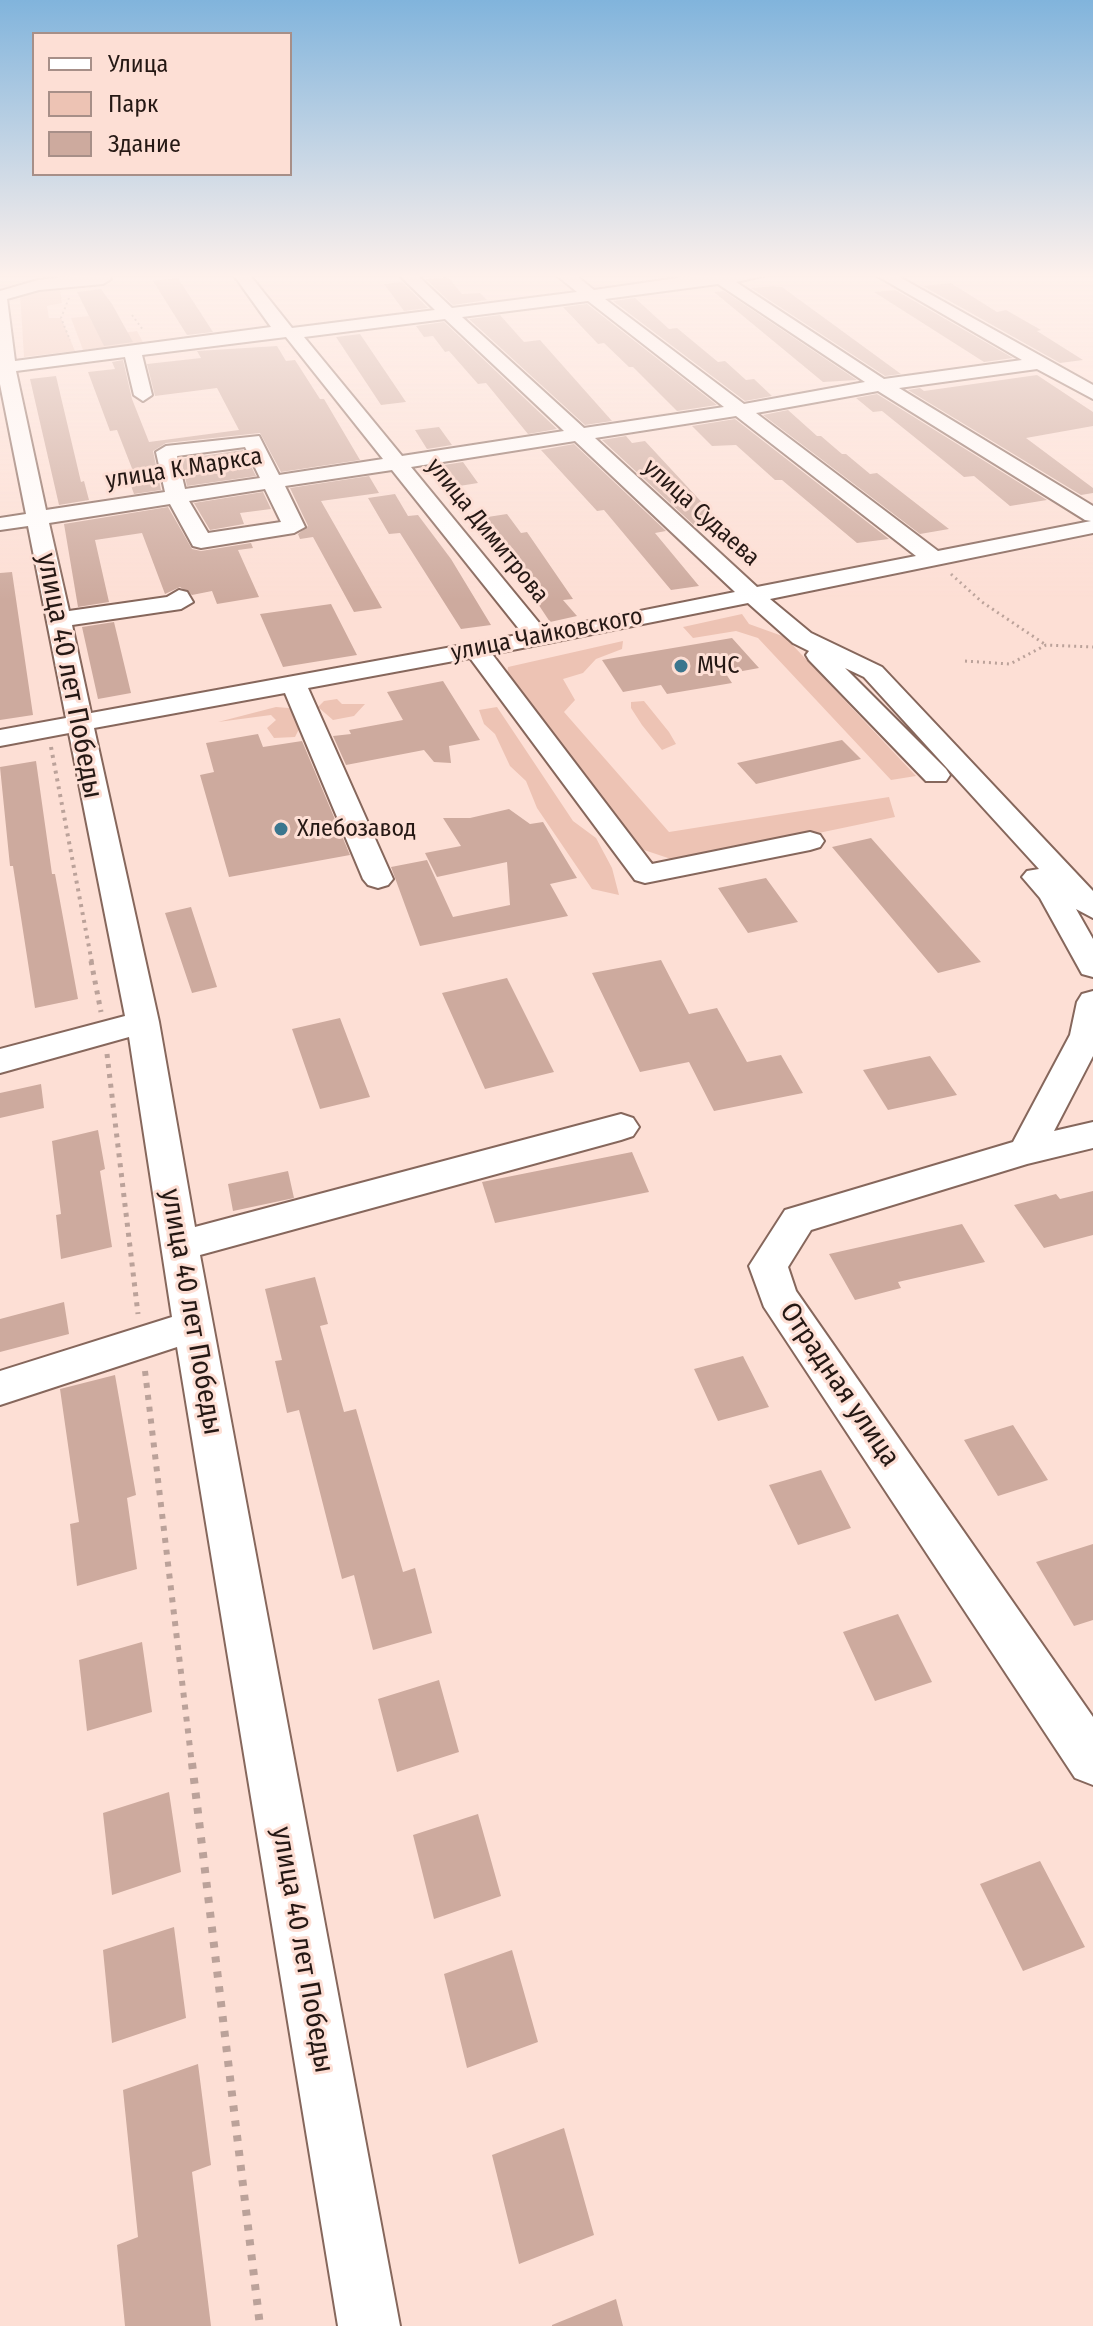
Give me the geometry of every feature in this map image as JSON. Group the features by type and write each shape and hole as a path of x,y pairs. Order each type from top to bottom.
{"street":[{"name":"улица 40 лет Победы","path":"7,383 58,620 64,733 124,1027 179,1246 369,2326"},
{"path":"140,383 143,395"},
{"name":"улица Димитрова","path":"330,383 539,638"},
{"name":"улица Судаева","path":"521,383 802,638"},
{"path":"704,383 933,558"},
{"path":"877,383 1093,515"},
{"name":"улица К.Маркса","path":"0,524 904,383"},
{"path":"1075,383 1093,393"},
{"path":"979,445 1008,439"},
{"path":"252,440 270,482 294,527 201,541 176,496 166,452 252,440"},
{"name":"улица Чайковского","path":"0,738 64,733 293,683 539,638 1093,527"},
{"path":"58,620 181,602 179,597"},
{"path":"802,638 873,672 1093,909"},
{"path":"802,638 1053,894 1093,967"},
{"path":"476,649 645,874 810,841"},
{"path":"293,683 315,727 378,879"},
{"path":"1026,1151 1087,1035 1093,1002"},
{"path":"0,1061 124,1027"},
{"path":"179,1246 621,1127"},
{"name":"Отрадная улица","path":"1093,1135 1026,1151 798,1220 768,1266 778,1296 1093,1760"},
{"path":"0,1388 193,1326"}],"path":[{"path":"933,558 982,602 1046,645"},
{"path":"965,661 1010,664 1046,645 1093,647"},
{"path":"64,733 124,1027 141,1341 260,2326"}],"green space":[{"path":"742,614 749,624 785,637 916,776 891,780 758,638 736,631 693,638 683,627"},
{"path":"623,641 622,649 596,659 583,673 563,679 575,700 564,712 669,832 889,797 895,817 680,862 638,848 507,676 508,667"},
{"path":"337,699 342,704 365,704 354,716 333,720 318,707 324,701"},
{"path":"644,701 676,744 662,750 642,725 631,708 631,702"},
{"path":"276,707 289,708 301,725 295,737 274,738 267,728 276,720 271,715 218,722"},
{"path":"497,707 573,821 596,838 612,868 619,895 592,889 537,808 526,781 510,766 495,734 484,724 479,710"}],"building":[{"path":"31,383 58,383 81,482 84,481 89,500 59,505"},
{"path":"92,383 128,383 149,442 239,430 217,388 155,396 152,383 309,383 320,399 324,399 360,460 281,472 260,433 166,443 153,451 161,490 134,494 126,472 133,471 117,430 110,431"},
{"path":"366,383 393,383 406,402 381,405"},
{"path":"477,383 508,383 557,429 528,434 486,383"},
{"path":"539,383 578,383 612,421 585,425"},
{"path":"649,383 688,383 717,405 677,411"},
{"path":"721,383 758,383 772,396 745,401"},
{"path":"984,383 1048,383 1093,412 1093,426 1026,438 1093,488 1093,493 1081,495 908,390 920,388 924,391"},
{"path":"877,394 1047,500 1010,506 974,476 964,477 882,411 873,412 856,398"},
{"path":"788,410 817,436 870,474 877,473 949,529 920,534 763,415"},
{"path":"735,419 889,539 857,543 782,480 775,480 736,445 712,446 692,426"},
{"path":"439,427 452,445 427,449 415,430"},
{"path":"626,436 632,443 645,441 721,523 696,527 602,440"},
{"path":"574,444 666,531 655,533 699,586 671,590 604,510 597,511 541,450"},
{"path":"243,450 256,476 187,486 181,459"},
{"path":"463,462 478,483 453,487 438,466"},
{"path":"369,476 379,493 321,501 382,608 354,612 313,537 300,539 298,534 308,526 290,488"},
{"path":"263,492 271,509 240,513 244,524 210,530 194,503"},
{"path":"395,494 408,516 418,515 451,559 491,625 461,629 400,533 389,534 368,498"},
{"path":"168,507 192,549 201,551 251,543 253,548 238,550 259,597 217,604 212,591 192,595 180,587 165,594 142,533 95,540 109,602 78,607 64,524"},
{"path":"507,514 521,533 527,532 573,599 563,600 577,616 550,622 481,518"},
{"path":"12,572 33,715 0,720 0,573"},
{"path":"331,604 357,655 283,667 260,614"},
{"path":"114,622 131,693 98,699 82,627"},
{"name":"МЧС","path":"732,638 759,668 726,674 732,683 667,694 661,685 623,692 602,660"},
{"path":"443,681 480,740 449,746 451,763 434,762 424,750 346,765 333,736 403,720 387,692"},
{"name":"Хлебозавод","path":"258,734 263,747 302,741 350,855 229,877 200,775 214,772 206,743"},
{"path":"842,740 861,759 756,784 737,763"},
{"path":"36,761 52,874 55,874 78,999 35,1008 13,866 10,866 0,767"},
{"path":"509,809 530,824 543,822 577,878 550,884 568,916 420,946 391,867 427,860 453,917 510,905 507,862 437,877 425,853 461,846 443,818 470,818"},
{"path":"871,838 981,962 938,973 832,847"},
{"path":"766,878 798,922 748,933 718,888"},
{"path":"191,907 217,987 192,993 165,913"},
{"path":"661,960 689,1014 717,1008 747,1062 781,1055 803,1093 714,1111 689,1062 640,1072 592,973"},
{"path":"507,978 554,1072 485,1089 442,993"},
{"path":"340,1018 370,1097 320,1109 292,1029"},
{"path":"930,1056 957,1095 888,1110 863,1070"},
{"path":"41,1084 44,1108 0,1118 0,1093"},
{"path":"98,1130 105,1169 100,1171 112,1247 61,1259 56,1215 61,1214 52,1141"},
{"path":"632,1152 649,1192 495,1223 482,1182"},
{"path":"288,1171 294,1198 233,1211 228,1184"},
{"path":"1093,1191 1093,1235 1044,1248 1014,1205 1056,1194 1060,1199"},
{"path":"962,1224 985,1262 898,1282 901,1288 855,1300 829,1254"},
{"path":"315,1277 328,1324 320,1326 344,1412 356,1409 403,1572 415,1568 432,1633 373,1650 354,1575 342,1579 299,1410 287,1413 275,1361 282,1360 265,1289"},
{"path":"64,1302 69,1334 0,1352 0,1319"},
{"path":"743,1356 769,1407 718,1421 694,1369"},
{"path":"115,1375 136,1495 127,1498 137,1569 77,1586 70,1524 79,1522 60,1389"},
{"path":"1013,1425 1048,1480 998,1496 964,1440"},
{"path":"821,1470 851,1528 798,1545 769,1485"},
{"path":"1093,1544 1093,1620 1074,1626 1036,1562"},
{"path":"898,1614 932,1682 875,1701 843,1632"},
{"path":"142,1642 152,1712 87,1731 79,1660"},
{"path":"439,1680 459,1752 397,1772 378,1699"},
{"path":"169,1792 181,1872 112,1895 103,1813"},
{"path":"478,1814 501,1896 434,1919 413,1835"},
{"path":"1040,1861 1085,1947 1023,1971 980,1884"},
{"path":"174,1927 186,2018 112,2043 103,1950"},
{"path":"512,1950 538,2042 467,2068 444,1974"},
{"path":"198,2064 211,2165 192,2172 211,2326 125,2326 117,2245 138,2237 123,2090"},
{"path":"564,2128 594,2235 519,2264 492,2155"},
{"path":"616,2299 623,2326 552,2326 552,2325"}],"place":[{"name":"МЧС","path":"681,666"},
{"name":"Хлебозавод","path":"281,829"}]}
